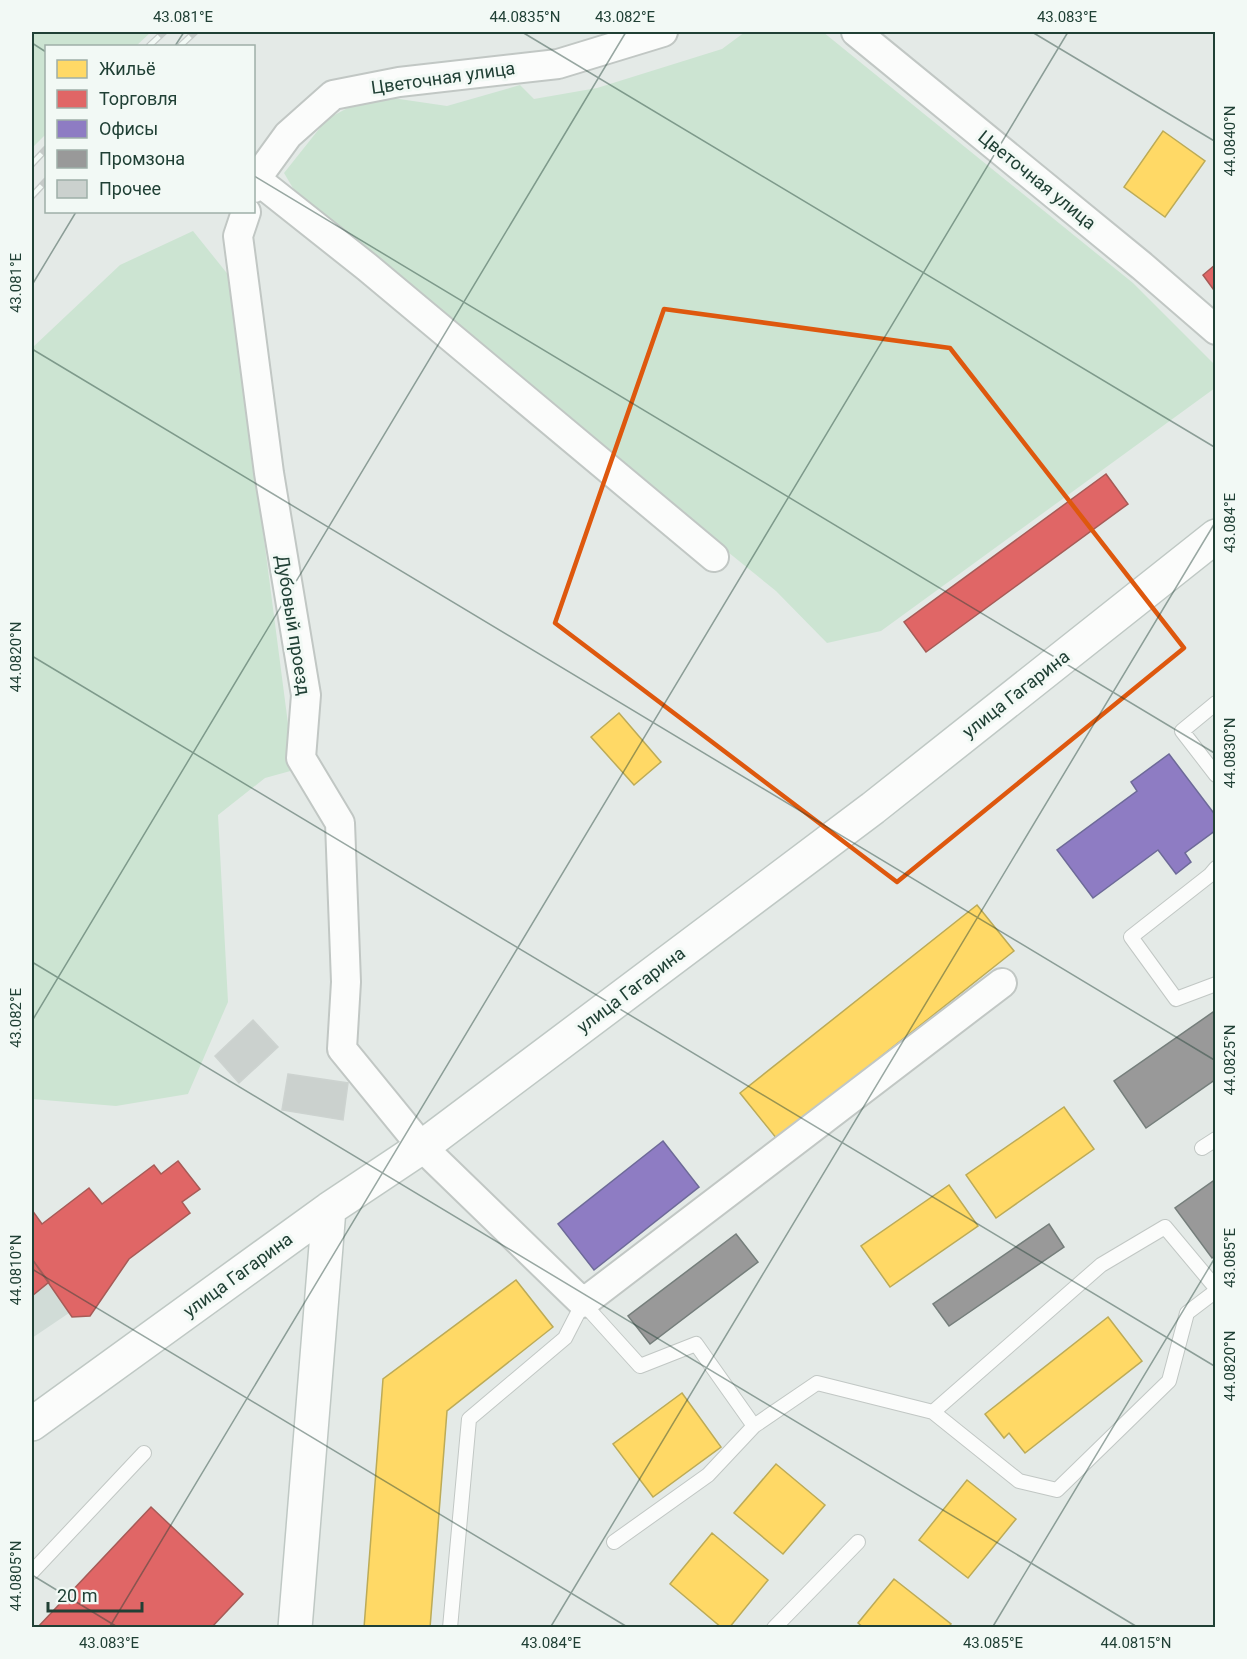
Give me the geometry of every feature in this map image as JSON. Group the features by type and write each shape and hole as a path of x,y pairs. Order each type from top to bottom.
{"main road":[{"name":"улица Гагарина","path":"32,1424 329,1209 422,1147 873,808 1215,536"},
{"path":"295,1628 329,1209"}],"street":[{"name":"Цветочная улица","path":"255,184 288,135 333,94 399,82 558,64 663,32"},
{"name":"Цветочная улица","path":"856,32 1142,266 1215,330"},
{"path":"255,184 367,267 714,557"},
{"name":"Дубовый проезд","path":"246,213 238,236 269,473 306,695 301,758 340,823 346,982 342,1049 422,1147 583,1303"},
{"path":"583,1303 1002,983"}],"lane":[{"path":"1215,703 1182,731 1215,775"},
{"path":"1215,868 1131,937 1176,999 1215,984"},
{"path":"1202,1148 1215,1139"},
{"path":"614,1542 708,1475 754,1426 817,1383 933,1412 1018,1480 1057,1490 1169,1381 1187,1313 1215,1289 1165,1227 1101,1265 933,1412"},
{"path":"450,1628 469,1419 566,1338 583,1303 640,1366 696,1344 754,1426"},
{"path":"32,1572 144,1454"},
{"path":"774,1628 858,1542"}],"highlighted area":[{"path":"664,309 950,348 1184,648 897,882 555,623"}],"shaded area":[{"path":"32,1259 69,1313 32,1338"}],"green space":[{"path":"32,32 151,32 137,45 45,45 45,135 32,148"},
{"path":"745,32 823,32 1133,283 1215,365 1215,388 881,631 827,643 776,591 306,210 284,173 327,119 372,95 447,106 520,85 534,99 597,88 722,49"},
{"path":"193,231 230,277 294,770 265,778 218,815 228,1002 188,1094 116,1106 32,1099 32,348 120,265"}],"building: Жильё":[{"path":"1163,131 1205,161 1165,217 1124,187"},
{"path":"619,713 661,762 634,785 591,737"},
{"path":"977,905 1014,951 777,1139 740,1093"},
{"path":"1064,1107 1094,1149 996,1218 966,1175"},
{"path":"949,1185 978,1226 890,1287 861,1246"},
{"path":"516,1280 553,1327 447,1411 430,1628 364,1628 383,1379"},
{"path":"1108,1317 1142,1361 1025,1453 1009,1433 1004,1438 985,1414"},
{"path":"682,1393 721,1447 653,1497 613,1444"},
{"path":"776,1464 825,1505 783,1554 734,1513"},
{"path":"967,1480 1016,1519 968,1578 919,1540"},
{"path":"712,1533 768,1580 729,1628 722,1628 670,1584"},
{"path":"894,1579 951,1624 948,1628 864,1628 858,1623"}],"building: Торговля":[{"path":"1216,264 1216,293 1203,275"},
{"path":"1106,474 1128,504 926,652 904,622"},
{"path":"178,1161 200,1189 182,1202 190,1213 129,1259 90,1316 72,1317 32,1259 32,1210 42,1224 89,1188 102,1204 154,1165 161,1174"},
{"path":"32,1259 49,1282 32,1296"},
{"path":"151,1507 243,1594 211,1628 37,1628"}],"building: Офисы":[{"path":"1169,754 1216,816 1216,830 1185,853 1191,862 1176,874 1158,850 1093,898 1057,850 1137,791 1131,782"},
{"path":"663,1141 699,1187 594,1270 558,1224"}],"building: Промзона":[{"path":"1216,1010 1216,1079 1146,1128 1114,1081"},
{"path":"1216,1179 1216,1255 1212,1258 1175,1208"},
{"path":"1049,1224 1064,1247 949,1326 933,1304"},
{"path":"736,1234 758,1262 650,1344 628,1316"}],"building: Прочее":[{"path":"253,1020 278,1047 239,1083 215,1056"},
{"path":"288,1074 348,1083 343,1120 282,1110"}],"railway":[{"path":"150,45 164,32"},
{"path":"181,45 195,32"},
{"path":"32,164 45,150"},
{"path":"32,196 45,182"}]}
